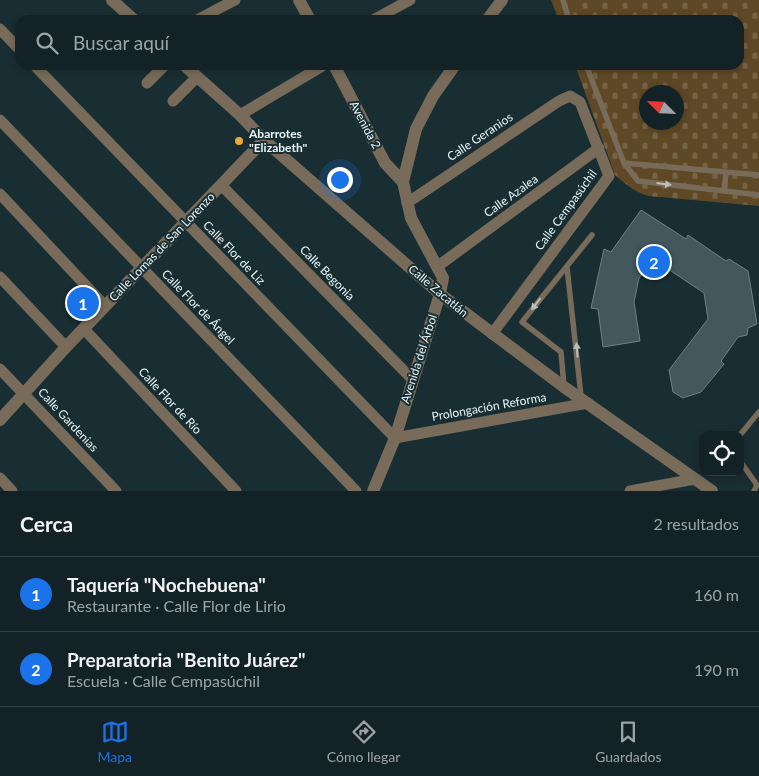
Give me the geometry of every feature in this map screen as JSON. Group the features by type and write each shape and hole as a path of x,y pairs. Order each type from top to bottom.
{"street":[{"path":"112,0 128,15"},
{"path":"206,15 235,0"},
{"path":"299,0 307,15"},
{"path":"382,15 410,0"},
{"path":"491,15 502,0"},
{"path":"0,30 15,45"},
{"name":"Calle Flor de Liz","path":"39,70 395,438"},
{"path":"147,83 160,70"},
{"name":"Calle Zacatlán","path":"189,70 240,115 264,140 440,294 564,387 712,491"},
{"path":"240,115 316,70"},
{"name":"Avenida 2","path":"337,70 385,163 402,182"},
{"name":"Avenida del Árbol","path":"373,491 395,438 440,294 443,278 438,266 423,243 407,203 402,182 416,129 433,96 451,70"},
{"path":"173,101 197,77"},
{"name":"Calle Cempasúchil","path":"492,334 609,176 600,148 580,102 570,96"},
{"name":"Calle Geranios","path":"407,203 559,100 570,96"},
{"name":"Calle Flor de Ángel","path":"0,120 356,491"},
{"name":"Calle Lomas de San Lorenzo","path":"0,420 66,347 143,269 264,140"},
{"name":"Calle Azalea","path":"438,266 600,148"},
{"name":"Calle Begonia","path":"222,186 413,380"},
{"path":"0,194 105,306"},
{"path":"0,277 66,347"},
{"name":"Calle Flor de Río","path":"84,329 236,491"},
{"name":"Calle Gardenias","path":"0,369 116,491"},
{"name":"Prolongación Reforma","path":"395,438 584,400"},
{"path":"0,478 12,491"},
{"path":"630,491 695,479"}],"lane":[{"path":"563,0 568,15"},
{"path":"588,70 624,163 638,181 759,195"},
{"path":"624,163 759,175"},
{"path":"724,191 726,173"},
{"path":"564,387 561,352 522,322 592,235"},
{"path":"567,267 584,400"},
{"path":"743,431 759,412"},
{"path":"744,466 758,484 754,491"}],"green space":[{"path":"551,0 759,0 759,206 649,196 639,193 615,175 577,70 744,70 744,15 557,15"}],"building":[{"path":"641,210 686,239 688,235 726,261 729,259 748,271 757,324 748,328 747,335 738,337 721,361 724,364 701,392 683,398 673,392 669,370 708,319 704,293 653,259 639,278 634,302 640,341 603,347 598,309 591,308 604,249 611,252"}],"place":[{"name":"Abarrotes \"Elizabeth\"","path":"239,141"},
{"name":"Preparatoria \"Benito Juárez\"","path":"654,262"},
{"name":"Taquería \"Nochebuena\"","path":"83,303"}]}
